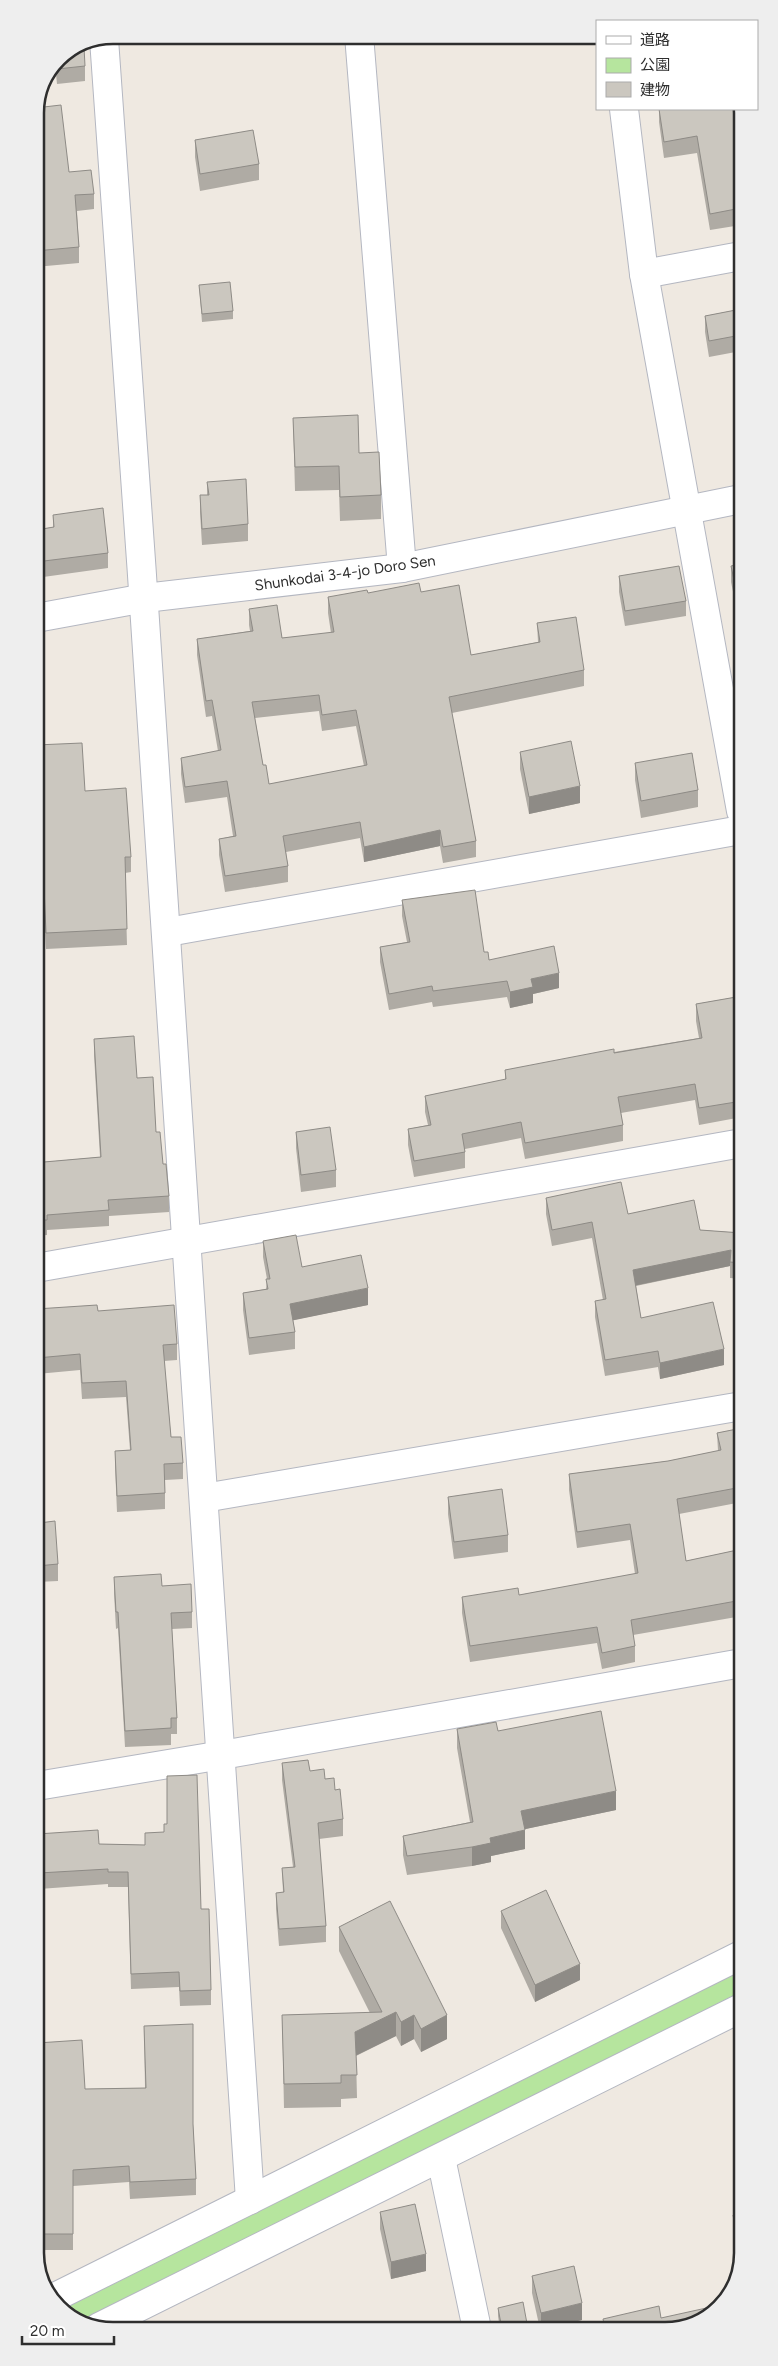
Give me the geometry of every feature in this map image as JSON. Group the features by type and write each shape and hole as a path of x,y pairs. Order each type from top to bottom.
{"street":[{"path":"360,44 402,568"},
{"path":"104,45 189,1242 250,2200"},
{"path":"624,110 644,274 734,772"},
{"path":"644,274 734,257"},
{"name":"Shunkodai 3-4-jo Doro Sen","path":"44,617 144,598 402,568 734,500"},
{"path":"168,932 734,831"},
{"path":"44,1267 734,1144"},
{"path":"204,1498 734,1407"},
{"path":"44,1785 222,1756 734,1664"},
{"path":"58,2295 734,1958"},
{"path":"111,2322 734,2012"},
{"path":"441,2158 476,2322"}],"green space":[{"path":"734,1974 734,2012 109,2322 91,2319 78,2313 65,2303"}],"building":[{"path":"84,50 85,66 60,69 74,55"},
{"path":"61,105 69,172 91,170 94,194 75,195 79,247 44,250 44,107"},
{"path":"659,110 734,110 734,209 710,214 697,136 664,142"},
{"path":"253,130 259,164 200,174 195,140"},
{"path":"230,282 233,311 202,314 199,285"},
{"path":"734,310 734,336 709,341 705,316"},
{"path":"358,415 359,453 379,452 381,495 340,497 339,466 295,467 293,418"},
{"path":"246,479 248,524 202,529 200,495 209,495 207,482"},
{"path":"103,508 108,553 44,561 44,529 54,527 53,515"},
{"path":"734,565 734,580 731,566"},
{"path":"679,566 686,601 625,611 619,576"},
{"path":"419,583 421,592 459,585 471,655 540,642 537,623 576,617 584,670 449,697 476,841 443,847 440,830 364,847 360,822 283,836 288,866 225,876 219,839 236,836 227,781 185,787 181,758 221,750 212,700 206,701 197,639 253,631 249,609 277,605 282,638 334,632 328,597 367,590 368,593","holes":["319,695 322,715 356,710 367,765 269,784 266,765 263,765 252,702"]},
{"path":"571,741 580,786 529,797 520,752"},
{"path":"82,743 85,791 126,788 131,857 125,857 127,929 46,933 44,887 44,745"},
{"path":"692,753 698,790 641,801 635,763"},
{"path":"475,890 484,952 488,952 489,960 554,946 559,973 531,979 533,987 510,992 507,981 433,991 432,986 389,994 380,947 410,942 402,900"},
{"path":"734,997 734,1102 699,1108 695,1084 618,1097 623,1125 525,1143 521,1122 462,1134 465,1152 414,1161 408,1129 431,1125 425,1096 506,1079 505,1070 614,1049 614,1053 702,1038 696,1004"},
{"path":"134,1036 137,1078 153,1077 156,1132 160,1132 169,1196 108,1200 109,1210 47,1215 47,1220 44,1220 44,1162 101,1157 94,1039"},
{"path":"330,1127 336,1170 301,1175 296,1132"},
{"path":"621,1182 628,1214 694,1200 700,1230 734,1232 734,1262 730,1262 731,1250 633,1270 641,1318 713,1302 724,1349 660,1363 658,1351 605,1360 595,1301 606,1299 592,1222 552,1230 546,1198"},
{"path":"296,1235 302,1267 361,1255 368,1288 290,1304 295,1332 249,1338 243,1293 268,1289 266,1279 270,1279 263,1241"},
{"path":"97,1305 98,1311 174,1305 177,1344 163,1345 171,1437 181,1437 183,1463 164,1464 165,1493 117,1496 115,1451 131,1450 126,1381 82,1383 80,1354 44,1357 44,1308"},
{"path":"734,1430 734,1488 677,1499 686,1561 734,1551 734,1601 631,1620 635,1646 602,1653 597,1627 470,1646 462,1597 518,1588 519,1595 638,1573 630,1524 577,1532 569,1474 668,1461 721,1450 717,1433"},
{"path":"502,1489 508,1535 454,1542 448,1497"},
{"path":"55,1521 58,1564 44,1565 44,1522"},
{"path":"161,1574 162,1586 191,1584 192,1612 171,1613 177,1718 171,1718 171,1728 125,1731 114,1577"},
{"path":"601,1711 616,1791 521,1811 525,1830 490,1838 491,1843 407,1856 403,1836 473,1822 457,1729 496,1722 498,1731"},
{"path":"308,1760 310,1771 324,1769 325,1779 334,1778 335,1790 340,1789 343,1819 318,1823 326,1926 279,1929 276,1893 284,1892 282,1868 295,1867 282,1763"},
{"path":"197,1775 201,1909 209,1909 211,1990 180,1991 179,1972 131,1974 128,1872 108,1872 108,1869 44,1873 44,1834 98,1830 99,1844 145,1845 145,1833 164,1832 164,1824 167,1824 167,1776"},
{"path":"546,1890 580,1964 535,1985 501,1911"},
{"path":"390,1901 447,2015 421,2029 414,2015 401,2022 396,2012 355,2032 357,2075 341,2075 341,2083 284,2084 282,2015 382,2012 339,1927"},
{"path":"193,2024 193,2124 196,2179 130,2182 129,2166 73,2170 73,2234 44,2234 44,2043 82,2040 85,2089 146,2088 144,2026"},
{"path":"415,2204 426,2254 391,2262 380,2212"},
{"path":"574,2266 582,2303 541,2313 532,2276"},
{"path":"523,2302 527,2322 501,2322 498,2308"},
{"path":"659,2306 661,2318 708,2308 696,2315 674,2322 604,2322 603,2319"}]}
